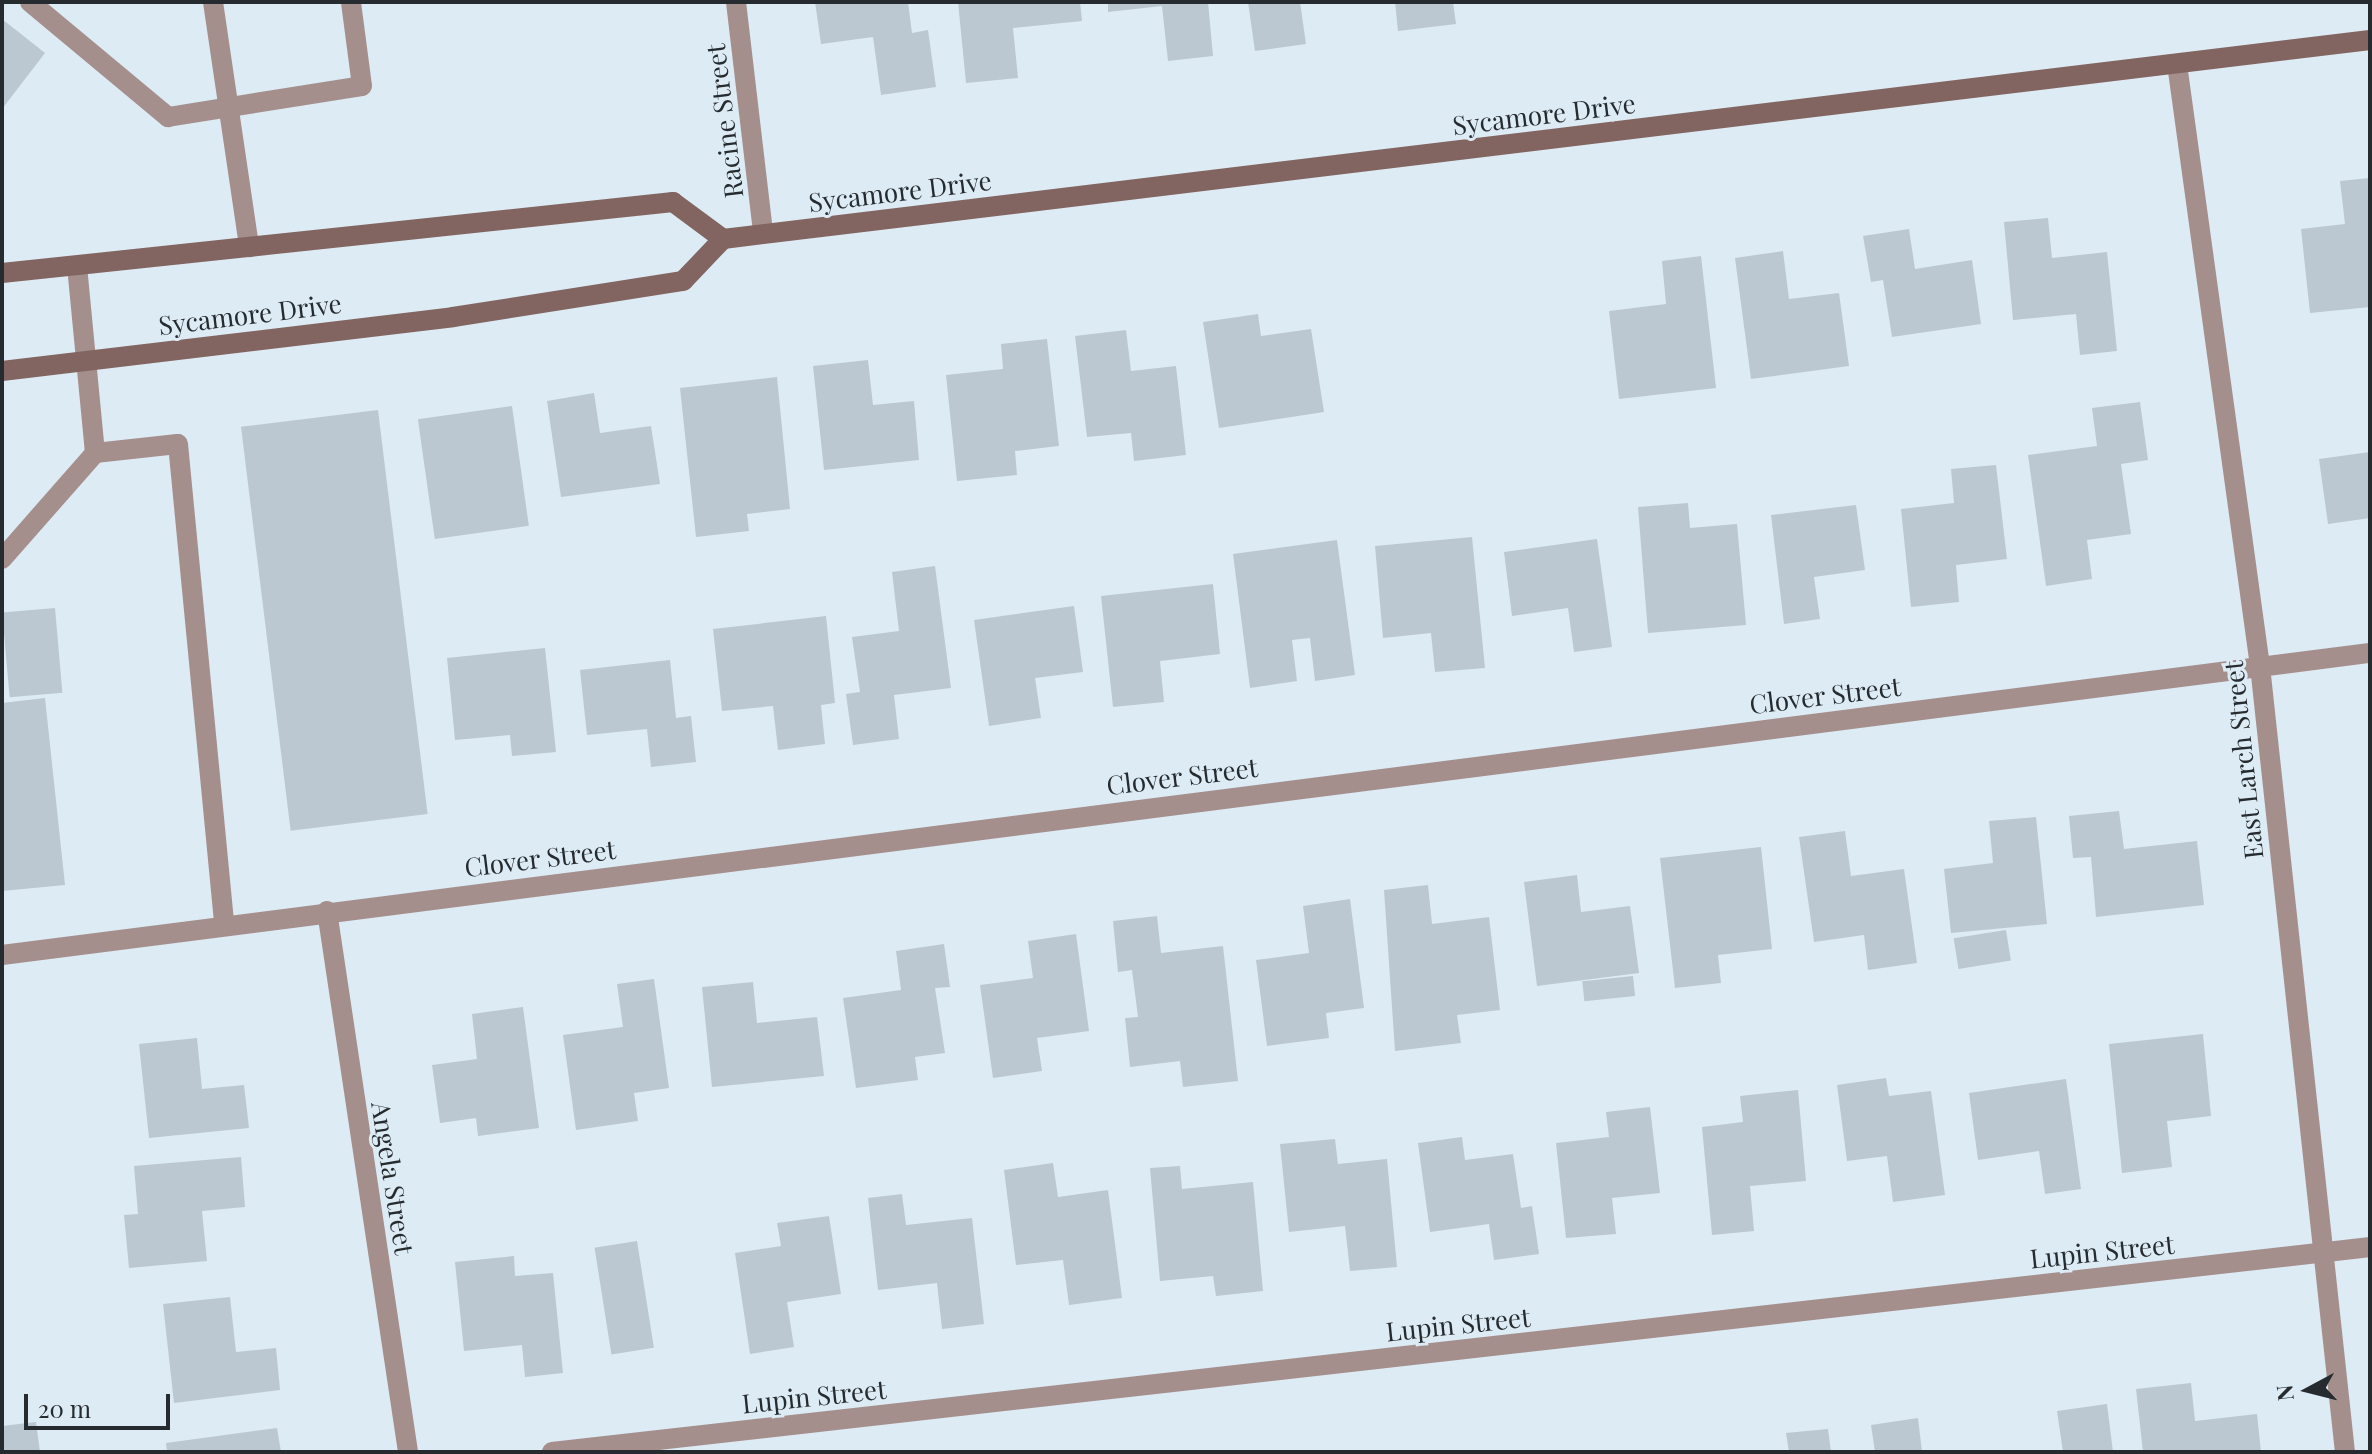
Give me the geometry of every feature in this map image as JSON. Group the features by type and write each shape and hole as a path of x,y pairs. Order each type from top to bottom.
{"main road":[{"name":"Sycamore Drive","path":"2,371 453,317 683,281 723,239 763,233 2370,40"},
{"path":"2,273 673,202 723,239"}],"street":[{"path":"30,2 168,117 229,113 362,86 351,2"},
{"path":"213,2 249,247"},
{"name":"Racine Street","path":"736,2 763,233"},
{"name":"East Larch Street","path":"2177,64 2260,666 2345,1452"},
{"path":"77,266 95,453"},
{"path":"2,559 95,453 178,444 224,923"},
{"name":"Clover Street","path":"2,955 224,923 2370,653"},
{"name":"Angela Street","path":"327,911 408,1452"},
{"name":"Lupin Street","path":"552,1452 2370,1247"}],"building":[{"path":"815,2 908,2 912,33 928,30 936,87 881,95 873,37 821,44"},
{"path":"958,2 1080,2 1082,21 1013,28 1018,78 966,83"},
{"path":"1108,2 1208,2 1213,56 1168,61 1162,6 1108,12"},
{"path":"1248,2 1300,2 1306,44 1255,51"},
{"path":"1395,2 1453,2 1456,24 1398,31"},
{"path":"2,19 45,53 2,109"},
{"path":"2370,178 2370,307 2310,313 2301,229 2345,224 2340,181"},
{"path":"2048,218 2052,258 2107,252 2117,351 2080,355 2076,314 2013,320 2004,222"},
{"path":"1909,229 1915,269 1972,260 1981,324 1892,337 1883,280 1871,282 1863,236"},
{"path":"1783,251 1789,299 1839,293 1849,366 1751,379 1735,258"},
{"path":"1701,256 1716,388 1619,399 1609,311 1666,304 1662,261"},
{"path":"1258,314 1261,336 1311,329 1324,412 1219,428 1203,322"},
{"path":"1126,330 1131,371 1176,366 1186,455 1134,461 1131,433 1087,437 1075,336"},
{"path":"1047,339 1059,446 1015,451 1017,475 957,481 946,375 1003,369 1001,344"},
{"path":"868,360 873,405 914,401 919,460 824,470 813,366"},
{"path":"777,377 790,509 747,514 749,531 696,537 680,388"},
{"path":"594,393 600,433 651,426 660,484 561,497 547,401"},
{"path":"2140,402 2148,460 2121,464 2131,534 2087,540 2092,579 2046,586 2028,455 2097,446 2092,408"},
{"path":"512,406 529,526 435,539 418,419"},
{"path":"378,410 428,814 291,831 241,427"},
{"path":"2370,452 2370,518 2328,524 2319,459"},
{"path":"1996,465 2007,559 1956,565 1959,602 1911,607 1901,509 1954,503 1951,469"},
{"path":"1688,503 1690,528 1737,524 1746,625 1648,633 1638,507"},
{"path":"1856,505 1865,570 1814,577 1820,619 1784,624 1771,515"},
{"path":"1472,537 1485,668 1435,672 1431,633 1383,638 1375,546"},
{"path":"1597,539 1612,647 1574,652 1568,608 1512,616 1504,552"},
{"path":"1337,540 1355,675 1315,681 1310,638 1292,640 1297,681 1250,688 1233,554"},
{"path":"935,566 951,688 894,695 899,739 853,745 846,694 860,692 852,637 899,631 892,572"},
{"path":"1213,584 1220,654 1160,661 1164,702 1113,707 1101,596"},
{"path":"1074,606 1083,672 1035,678 1041,718 989,726 974,620"},
{"path":"55,608 62,693 10,697 2,613"},
{"path":"826,616 835,703 821,705 825,744 778,750 773,706 722,711 713,629"},
{"path":"545,648 556,752 512,756 510,735 455,740 447,658"},
{"path":"670,660 676,718 691,716 696,762 651,767 647,729 587,735 580,670"},
{"path":"45,698 65,885 2,891 2,703"},
{"path":"2119,811 2124,849 2197,841 2204,905 2096,917 2091,857 2073,858 2069,816"},
{"path":"2036,817 2047,924 1951,933 1944,869 1993,863 1989,821"},
{"path":"1845,831 1851,876 1904,869 1917,963 1868,970 1864,935 1814,942 1799,837"},
{"path":"1761,847 1772,949 1718,955 1721,983 1675,988 1660,858"},
{"path":"1577,875 1581,912 1630,906 1639,973 1537,986 1524,882"},
{"path":"1428,885 1432,924 1489,917 1500,1010 1457,1015 1461,1043 1395,1051 1384,890"},
{"path":"1350,899 1364,1008 1326,1013 1329,1038 1267,1046 1256,960 1309,953 1303,906"},
{"path":"1157,916 1161,953 1223,946 1238,1081 1183,1087 1180,1061 1130,1067 1125,1018 1138,1017 1132,970 1118,972 1113,921"},
{"path":"2006,930 2011,961 1959,969 1954,938"},
{"path":"1076,934 1089,1031 1037,1038 1042,1071 993,1078 980,985 1033,978 1028,941"},
{"path":"944,944 950,987 935,988 945,1053 915,1057 918,1080 856,1088 843,998 901,990 896,951"},
{"path":"1633,976 1635,996 1584,1001 1582,981"},
{"path":"654,979 669,1088 634,1093 638,1121 576,1130 563,1035 623,1027 617,984"},
{"path":"753,982 757,1023 817,1017 824,1076 712,1087 702,987"},
{"path":"523,1007 539,1128 478,1136 476,1118 440,1123 432,1065 477,1059 472,1014"},
{"path":"2203,1034 2211,1116 2167,1121 2172,1167 2122,1173 2109,1044"},
{"path":"197,1038 202,1089 244,1085 249,1128 149,1138 139,1044"},
{"path":"1886,1078 1889,1096 1931,1091 1945,1195 1893,1202 1887,1156 1847,1161 1837,1085"},
{"path":"2066,1079 2081,1189 2045,1194 2039,1151 1978,1160 1969,1093"},
{"path":"1798,1090 1806,1181 1750,1186 1754,1231 1712,1235 1702,1127 1743,1122 1740,1096"},
{"path":"1650,1107 1660,1193 1612,1198 1616,1234 1566,1238 1556,1143 1609,1137 1606,1112"},
{"path":"1462,1137 1465,1160 1513,1154 1521,1208 1532,1206 1539,1254 1494,1260 1489,1224 1430,1232 1418,1143"},
{"path":"1335,1139 1338,1164 1387,1159 1397,1267 1350,1271 1345,1226 1289,1232 1280,1144"},
{"path":"241,1157 245,1207 202,1211 207,1261 129,1268 124,1215 138,1214 134,1166"},
{"path":"1053,1163 1058,1197 1108,1190 1122,1298 1069,1305 1063,1260 1016,1265 1004,1170"},
{"path":"1180,1166 1182,1189 1253,1182 1263,1291 1216,1296 1213,1276 1160,1281 1150,1168"},
{"path":"902,1194 906,1225 972,1218 984,1324 942,1329 937,1283 878,1290 868,1198"},
{"path":"829,1216 841,1294 787,1302 794,1347 750,1354 735,1253 781,1246 777,1223"},
{"path":"637,1241 654,1348 611,1354 595,1248"},
{"path":"514,1256 515,1276 553,1273 563,1373 525,1377 522,1345 464,1351 455,1262"},
{"path":"230,1297 236,1352 276,1348 280,1390 174,1403 163,1304"},
{"path":"2191,1383 2195,1421 2257,1414 2261,1452 2143,1452 2136,1389"},
{"path":"2107,1404 2113,1452 2063,1452 2057,1411"},
{"path":"1918,1418 1922,1452 1875,1452 1871,1425"},
{"path":"36,1422 40,1452 2,1452 2,1426"},
{"path":"277,1428 281,1452 167,1452 166,1443"},
{"path":"1828,1429 1831,1452 1789,1452 1786,1433"}]}
